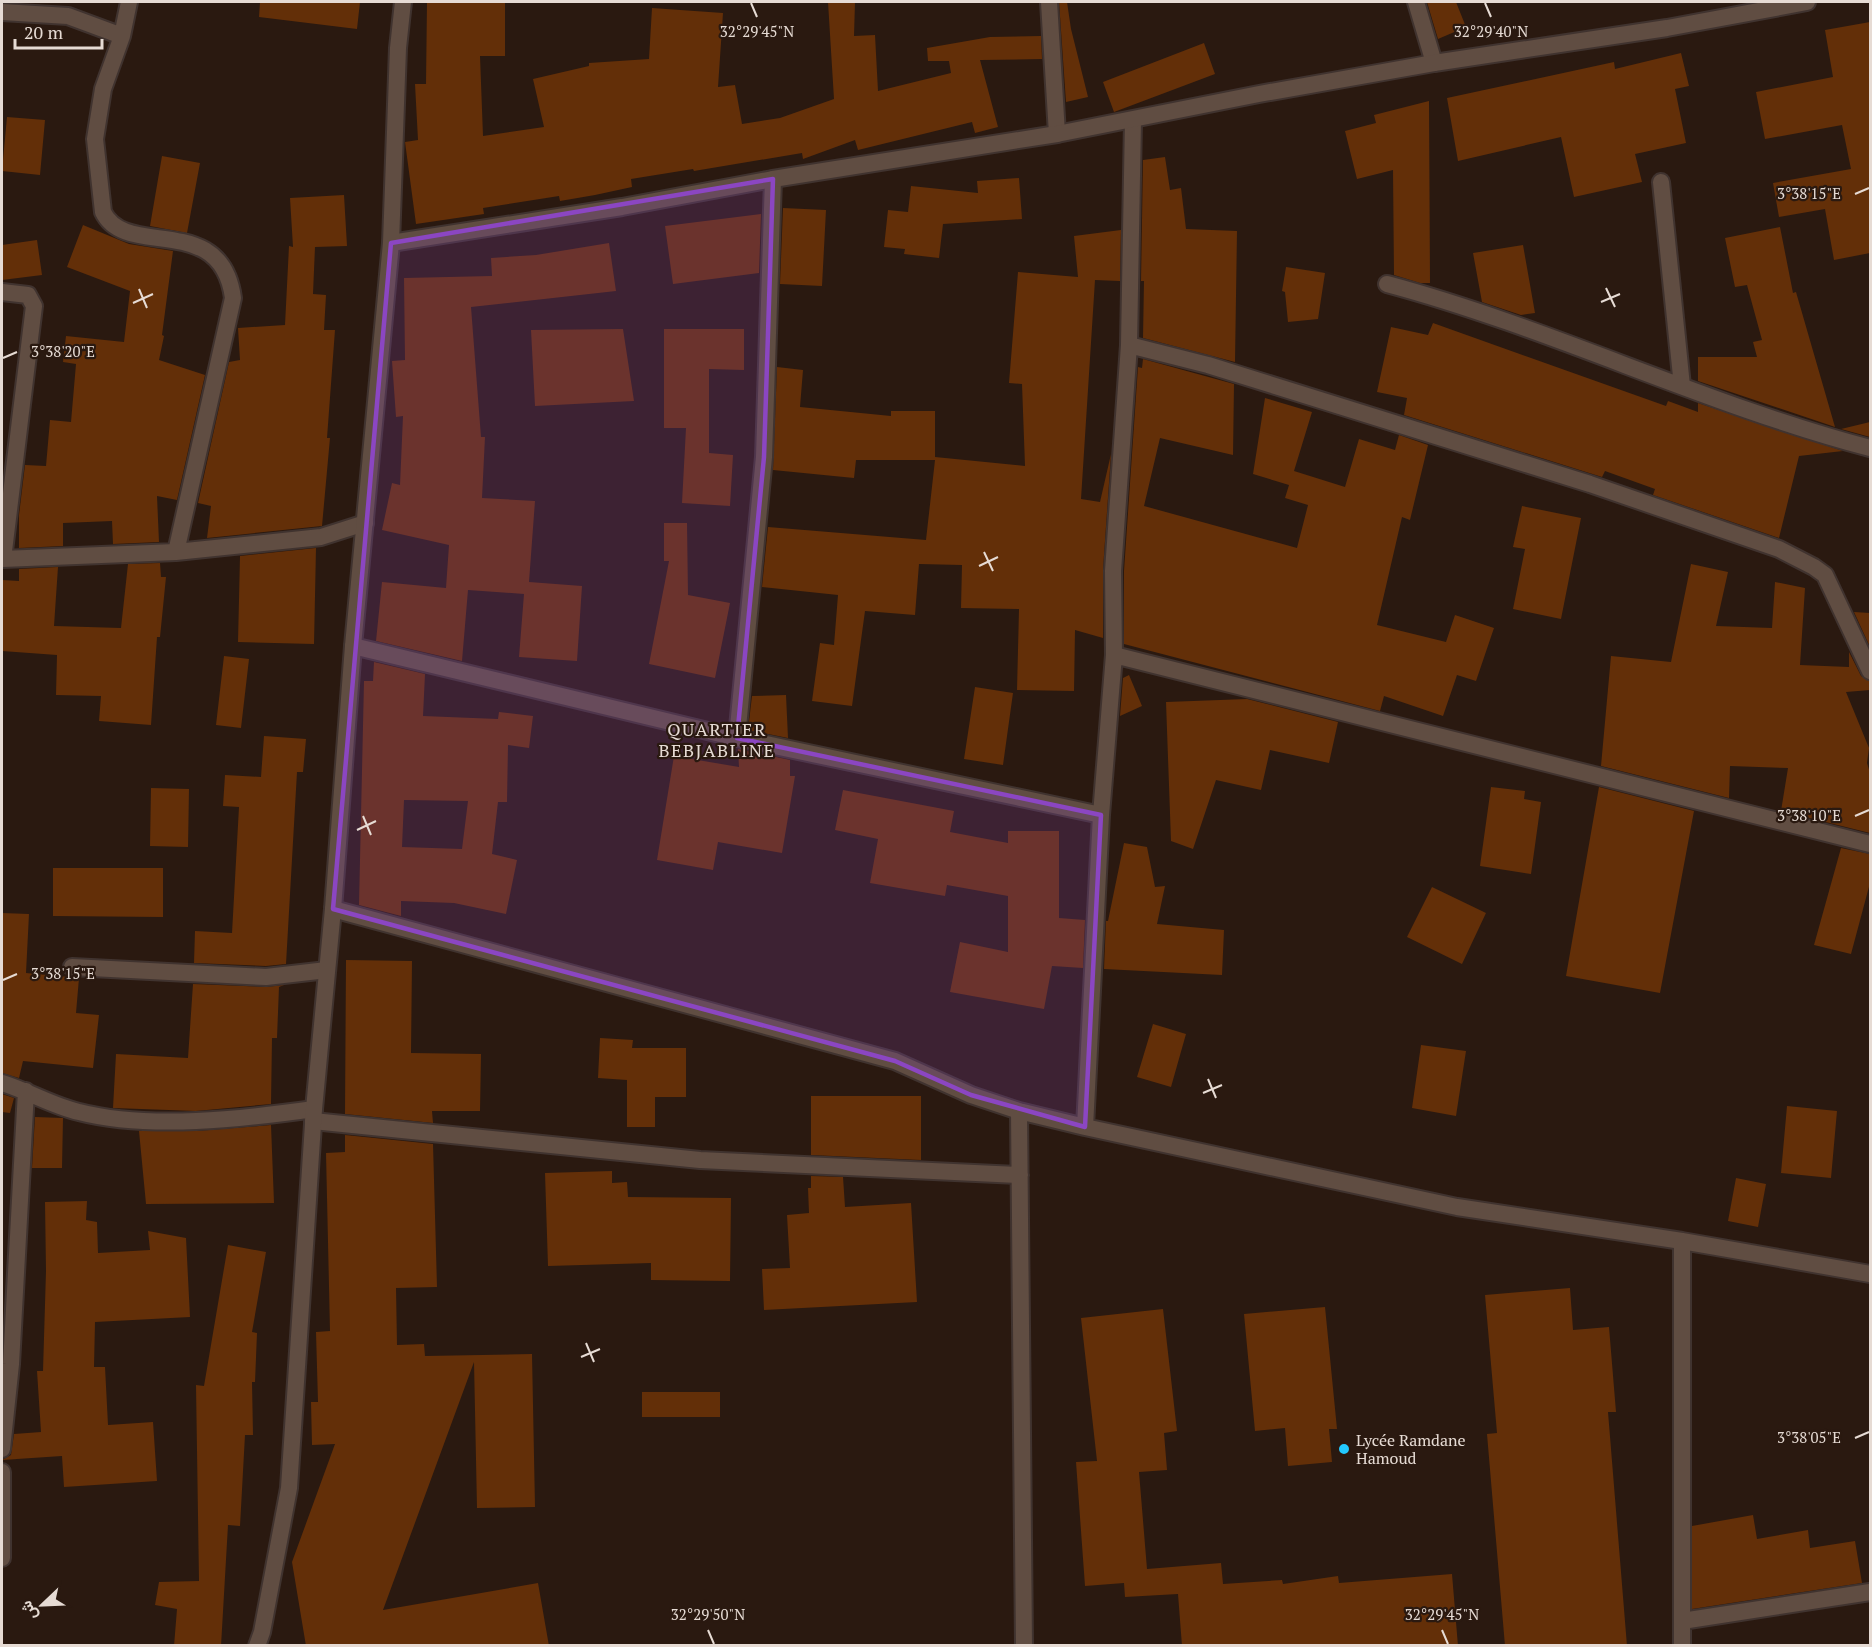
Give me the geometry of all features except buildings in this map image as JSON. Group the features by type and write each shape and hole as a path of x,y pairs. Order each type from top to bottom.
{"street":[{"path":"129,2 122,36 103,89 95,139 103,212 107,220 115,226 132,232 191,243 222,263 231,281 233,298 176,552"},
{"path":"257,1646 262,1632 289,1488 313,1115 333,909 353,646 392,243 398,48 403,2"},
{"path":"1049,2 1057,134"},
{"path":"1416,2 1434,63"},
{"path":"392,243 1057,134 1259,94 1434,63 1667,28 1807,2"},
{"path":"2,12 68,16 122,36"},
{"path":"1085,1127 1101,815 1114,655 1113,571 1129,345 1133,120"},
{"path":"737,738 764,457 773,179"},
{"path":"1661,182 1682,386"},
{"path":"1387,284 1450,301 1807,431 1870,448"},
{"path":"2,291 28,295 34,306 2,559 176,552 321,537 365,523"},
{"path":"1129,345 1208,365 1590,484 1779,549 1824,575 1870,671"},
{"path":"353,646 737,738 1101,815"},
{"path":"1114,655 1870,844"},
{"path":"333,909 895,1061 971,1095 1019,1111 1085,1127 1457,1207 1682,1241 1870,1274"},
{"path":"72,967 266,977 327,970"},
{"path":"2,1083 78,1112 118,1118 188,1121 313,1115 700,1160 1020,1175"},
{"path":"2,1449 11,1364 19,1198 26,1132 26,1091"},
{"path":"1019,1111 1024,1646"},
{"path":"1682,1241 1682,1646"},
{"path":"2,1472 2,1557"},
{"path":"1682,1621 1870,1592"}],"highlighted area":[{"path":"773,179 764,457 737,738 1101,815 1085,1127 971,1095 895,1061 333,909 391,243"}],"place":[{"name":"Lycée Ramdane Hamoud","path":"1344,1449"}],"district":[{"name":"QUARTIER BEBJABLINE","path":"717,739"}]}
